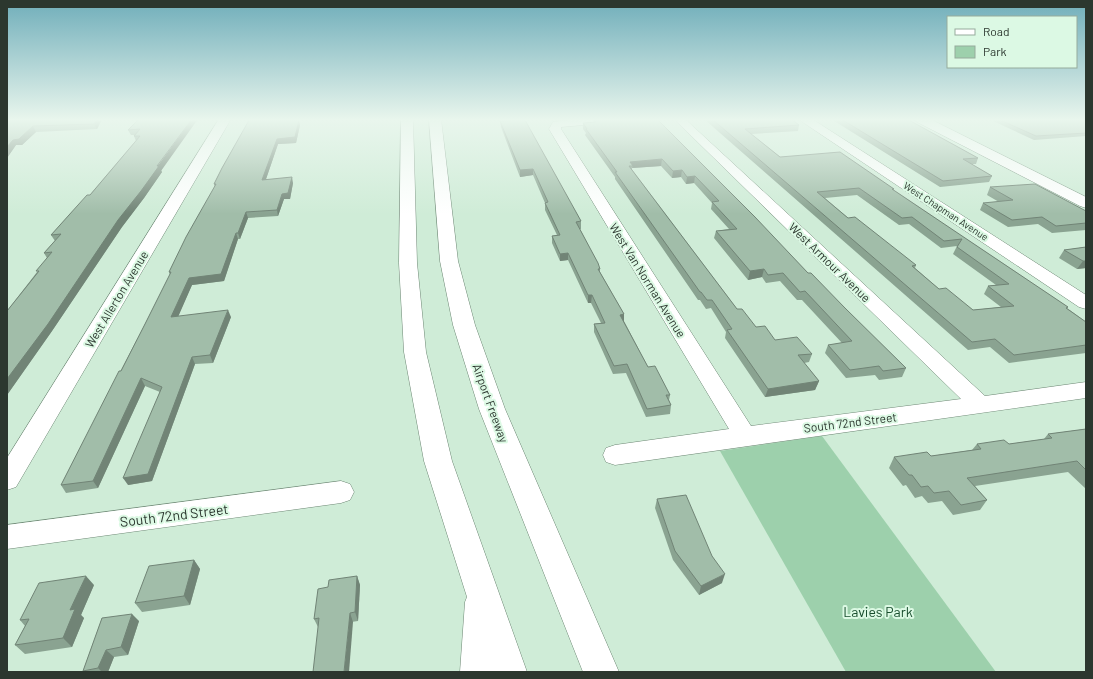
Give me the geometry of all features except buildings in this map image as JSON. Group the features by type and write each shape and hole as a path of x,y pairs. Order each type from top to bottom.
{"main road":[{"path":"407,151 408,263 415,352 438,461 509,672"},
{"name":"Airport Freeway","path":"438,151 449,262 464,325 492,409 601,672"},
{"path":"983,151 1086,203"},
{"path":"478,672 483,591"}],"street":[{"name":"West Allerton Avenue","path":"7,480 206,151"},
{"name":"West Van Norman Avenue","path":"568,151 745,436"},
{"name":"West Armour Avenue","path":"712,151 981,405"},
{"name":"West Chapman Avenue","path":"853,151 1086,303"},
{"name":"South 72nd Street","path":"615,455 1086,390"},
{"name":"South 72nd Street","path":"7,537 342,492"}],"green space":[{"name":"Lavies Park","path":"822,436 996,672 846,672 720,451"}]}
